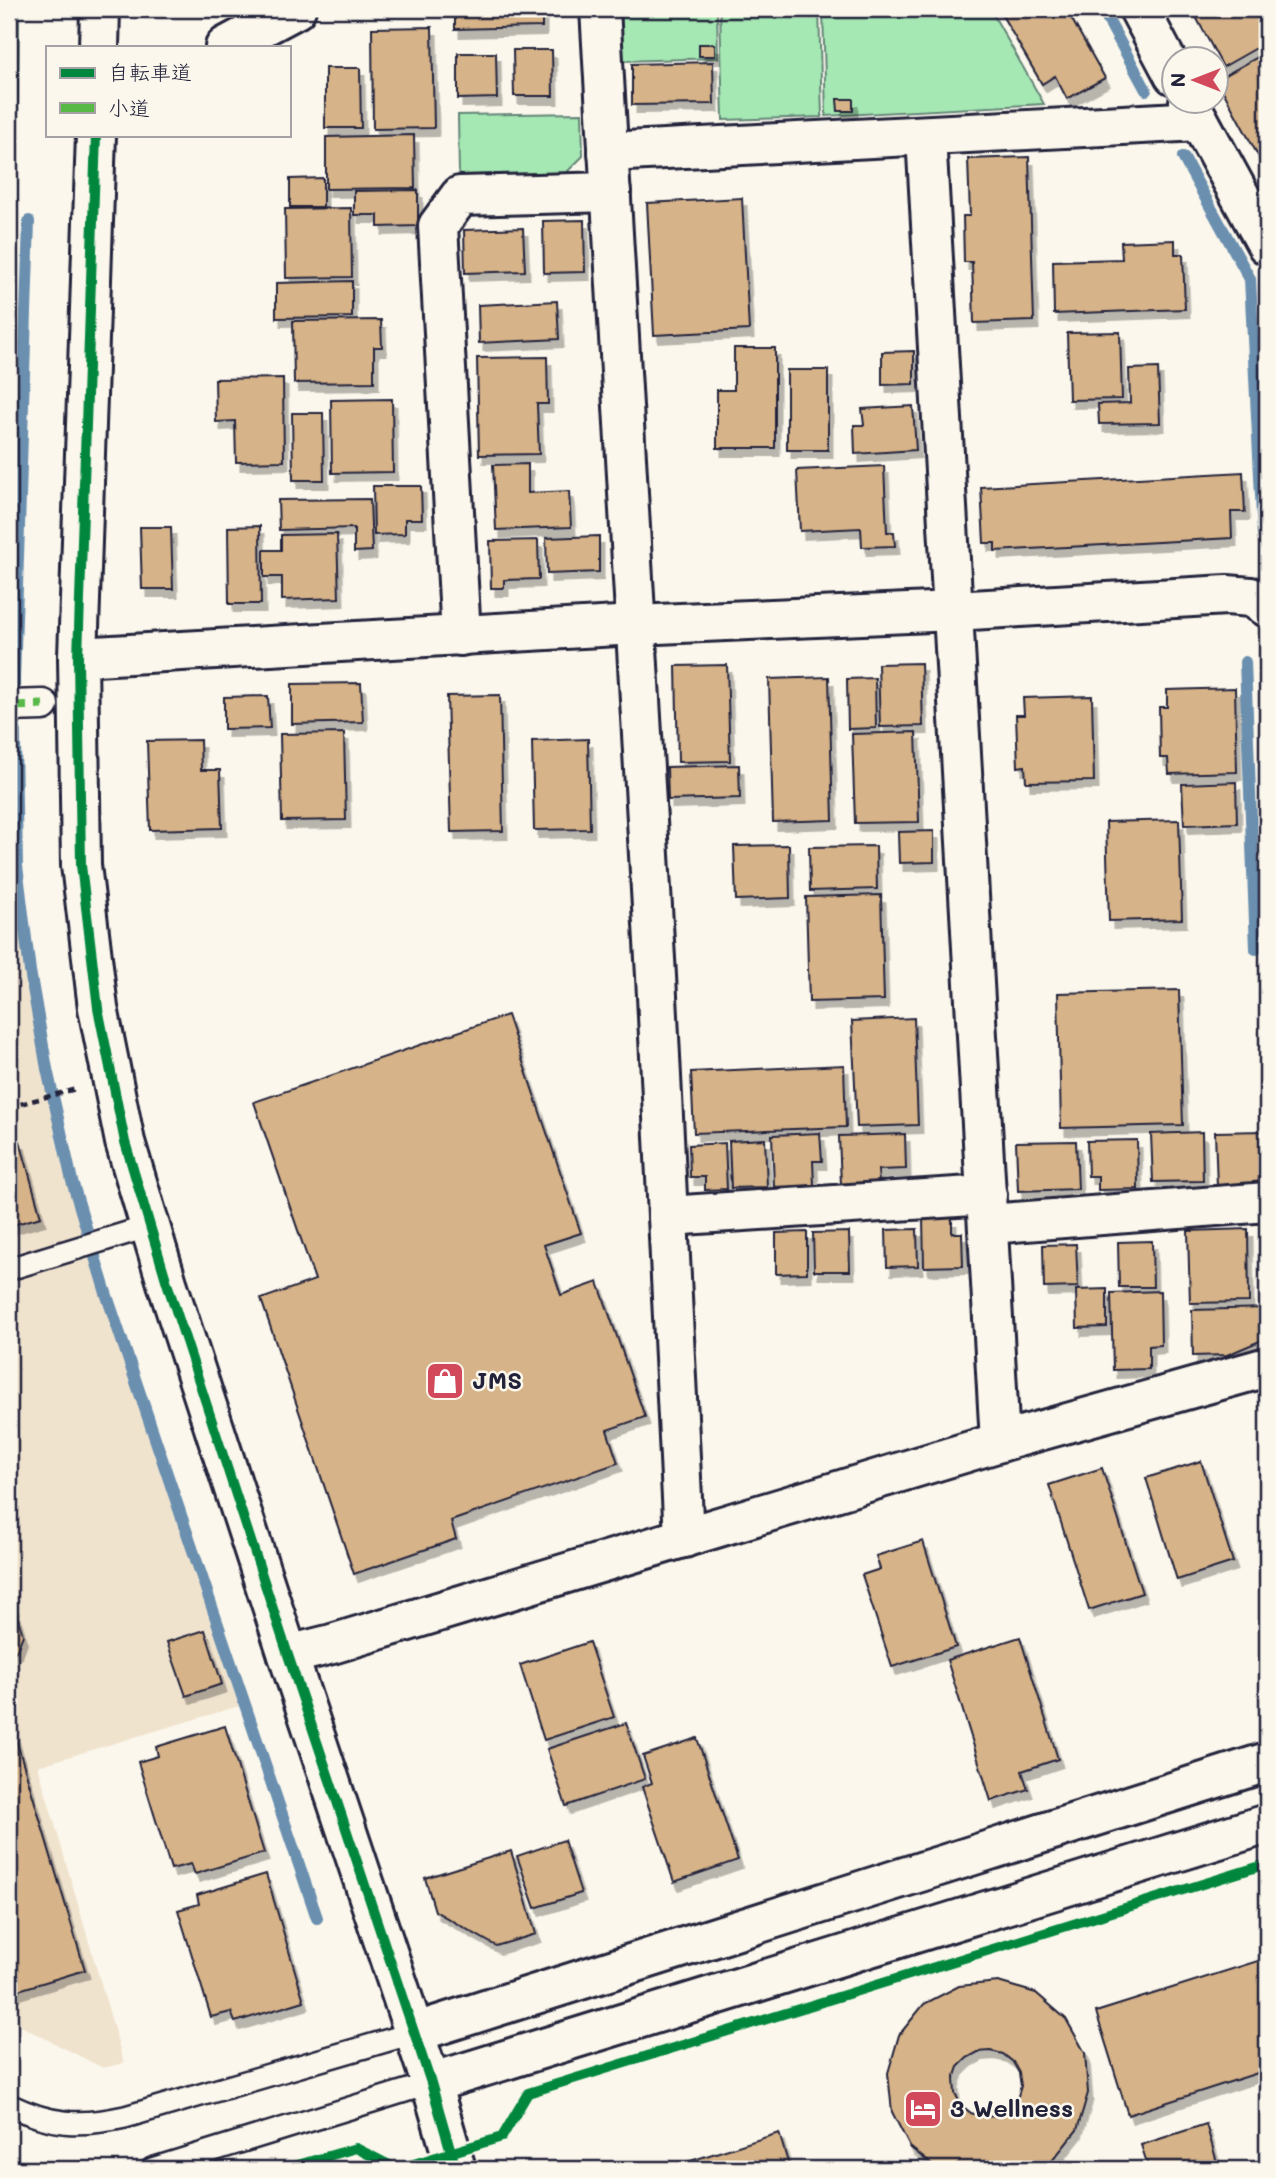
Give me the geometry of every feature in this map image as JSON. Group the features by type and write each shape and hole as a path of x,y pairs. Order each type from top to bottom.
{"street":[{"path":"99,46 100,9"},
{"path":"227,46 296,9"},
{"path":"600,9 684,1538"},
{"path":"1139,9 1160,49"},
{"path":"608,152 926,136 1160,114"},
{"path":"1197,116 1267,245"},
{"path":"96,136 78,657 81,865 98,1008 125,1142 150,1226 288,1655 431,2083 456,2169"},
{"path":"926,136 1000,1441"},
{"path":"461,636 438,226 460,196 611,192"},
{"path":"78,657 1227,595 1251,597 1267,607"},
{"path":"668,1216 1267,1202"},
{"path":"288,1655 344,1641 1000,1441 1267,1367"},
{"path":"413,2033 1267,1762"},
{"path":"431,2083 1267,1824"}],"lane":[{"path":"9,1269 150,1226"},
{"path":"9,2105 36,2117 64,2124 95,2124 413,2033"},
{"path":"152,2169 431,2083"}],"path":[{"path":"9,1107 78,1088"}],"shaded area":[{"path":"18,455 11,675 12,856 33,1021 58,1148 101,1295 239,1706 38,1766 124,2063 103,2068 9,2020 9,458"}],"green space":[{"path":"9,9 19,9 13,448 9,449"},
{"path":"621,9 717,9 718,58 623,61"},
{"path":"720,9 819,9 822,117 723,120"},
{"path":"823,9 990,9 1044,104 826,116"},
{"path":"582,113 583,156 565,174 459,175 458,115"}],"building":[{"path":"455,9 542,9 542,27 455,29"},
{"path":"1000,9 1066,9 1105,78 1067,99 1055,76 1042,84"},
{"path":"1215,9 1255,9 1267,30 1267,42 1230,63 1230,46 1212,46 1197,19"},
{"path":"432,27 434,128 373,129 372,28"},
{"path":"699,44 715,44 715,56 699,56"},
{"path":"513,50 552,50 553,96 514,96"},
{"path":"1267,52 1267,172 1230,104 1230,73"},
{"path":"458,53 496,53 497,98 458,99"},
{"path":"713,62 714,104 632,105 632,64"},
{"path":"325,68 360,68 361,128 325,128"},
{"path":"837,99 853,99 853,111 838,111"},
{"path":"414,135 415,188 326,189 326,137"},
{"path":"1029,157 1034,321 974,323 972,262 964,262 963,216 970,216 968,159"},
{"path":"323,178 323,207 290,207 290,179"},
{"path":"418,190 418,226 378,227 378,215 354,215 354,191"},
{"path":"742,198 749,330 654,335 647,203"},
{"path":"351,208 352,277 286,278 285,209"},
{"path":"584,220 585,272 544,273 543,221"},
{"path":"523,228 525,271 465,273 464,230"},
{"path":"1175,240 1175,254 1183,254 1185,309 1054,314 1053,261 1122,259 1121,242"},
{"path":"352,281 352,317 276,318 276,283"},
{"path":"557,301 559,339 479,343 478,305"},
{"path":"381,320 382,347 374,347 374,382 294,383 293,321"},
{"path":"1120,332 1122,399 1069,400 1067,333"},
{"path":"734,348 775,348 775,448 717,448 717,390 734,390"},
{"path":"914,351 914,384 882,385 882,352"},
{"path":"547,357 548,404 537,404 539,454 479,455 477,358"},
{"path":"1158,368 1160,423 1099,424 1098,404 1130,403 1129,369"},
{"path":"787,370 828,370 828,450 787,450"},
{"path":"283,378 284,461 236,462 235,421 216,422 215,379"},
{"path":"392,399 393,472 332,473 331,400"},
{"path":"913,406 916,450 855,454 854,425 864,425 862,409"},
{"path":"292,413 323,413 324,480 293,480"},
{"path":"528,464 528,493 569,491 571,527 496,530 493,465"},
{"path":"884,466 887,532 894,532 895,546 862,547 861,528 800,531 797,470"},
{"path":"1243,472 1245,512 1231,512 1232,538 995,551 995,543 984,543 981,487"},
{"path":"373,486 421,486 422,519 405,519 405,534 374,535"},
{"path":"370,499 372,551 354,552 354,528 279,530 278,500"},
{"path":"260,526 261,604 229,604 228,527"},
{"path":"140,527 171,527 173,589 142,589"},
{"path":"337,534 339,598 282,600 282,577 264,577 264,550 281,550 281,535"},
{"path":"599,536 599,572 547,574 546,538"},
{"path":"538,540 539,579 504,580 504,588 491,588 490,541"},
{"path":"921,663 923,726 880,727 878,664"},
{"path":"727,665 730,761 678,762 676,666"},
{"path":"829,677 833,820 773,822 769,679"},
{"path":"875,678 876,728 848,729 847,679"},
{"path":"361,683 363,722 292,724 292,684"},
{"path":"1235,688 1237,772 1169,774 1168,758 1160,758 1159,707 1167,707 1167,690"},
{"path":"500,695 503,831 451,832 447,696"},
{"path":"268,696 270,728 224,729 224,697"},
{"path":"1092,696 1094,781 1026,782 1025,766 1018,767 1016,715 1024,715 1023,698"},
{"path":"916,732 919,822 855,823 852,734"},
{"path":"344,733 346,820 282,821 280,734"},
{"path":"588,739 590,829 534,830 532,741"},
{"path":"200,740 201,770 220,770 222,828 150,830 147,741"},
{"path":"739,765 740,798 668,800 667,767"},
{"path":"1236,782 1237,823 1184,825 1182,784"},
{"path":"1179,820 1182,919 1109,921 1106,822"},
{"path":"934,831 934,862 899,863 898,832"},
{"path":"789,845 790,898 736,900 734,846"},
{"path":"876,846 877,889 810,891 809,847"},
{"path":"881,895 884,1000 809,1002 806,897"},
{"path":"1179,990 1183,1125 1061,1128 1058,993"},
{"path":"507,1015 581,1233 544,1245 561,1295 598,1282 645,1417 607,1430 618,1463 451,1521 456,1539 354,1574 261,1299 315,1280 254,1102"},
{"path":"914,1018 918,1125 857,1127 852,1021"},
{"path":"844,1065 846,1127 694,1133 691,1072"},
{"path":"1264,1131 1266,1185 1217,1187 1215,1132"},
{"path":"1202,1132 1203,1181 1153,1182 1151,1134"},
{"path":"820,1133 822,1161 813,1161 814,1185 774,1187 772,1135"},
{"path":"905,1134 906,1169 878,1170 879,1183 841,1185 839,1136"},
{"path":"765,1139 767,1187 731,1188 729,1141"},
{"path":"1137,1140 1138,1189 1098,1190 1098,1176 1088,1176 1087,1141"},
{"path":"20,1141 41,1217 9,1226 9,1144"},
{"path":"1076,1141 1078,1189 1018,1191 1016,1142"},
{"path":"725,1143 727,1189 705,1190 705,1177 690,1177 689,1145"},
{"path":"923,1218 952,1218 952,1233 962,1233 963,1266 924,1267"},
{"path":"917,1229 918,1266 887,1267 886,1230"},
{"path":"1248,1229 1249,1302 1190,1303 1188,1231"},
{"path":"807,1232 807,1273 776,1274 776,1233"},
{"path":"849,1232 850,1271 814,1271 813,1233"},
{"path":"1152,1241 1153,1287 1119,1287 1118,1242"},
{"path":"1076,1244 1078,1287 1044,1288 1043,1245"},
{"path":"1107,1289 1107,1327 1077,1328 1076,1290"},
{"path":"1160,1291 1161,1345 1149,1346 1149,1369 1113,1370 1111,1293"},
{"path":"1267,1308 1267,1338 1227,1355 1193,1356 1192,1310"},
{"path":"1201,1461 1233,1562 1177,1580 1146,1478"},
{"path":"1102,1468 1142,1593 1089,1610 1049,1485"},
{"path":"923,1541 956,1647 892,1667 862,1575 880,1569 876,1556"},
{"path":"9,1590 23,1635 17,1650 9,1657"},
{"path":"205,1630 222,1684 186,1696 167,1642"},
{"path":"1020,1637 1058,1759 1022,1771 1028,1789 991,1801 947,1660"},
{"path":"589,1642 614,1717 544,1740 520,1665"},
{"path":"9,1716 85,1970 9,1993"},
{"path":"626,1723 645,1779 566,1806 547,1749"},
{"path":"225,1726 264,1853 195,1874 191,1864 171,1869 138,1762 158,1756 156,1747"},
{"path":"697,1738 738,1860 674,1882 642,1787 652,1783 643,1756"},
{"path":"564,1840 581,1893 535,1908 517,1856"},
{"path":"511,1851 536,1934 496,1946 435,1911 425,1878"},
{"path":"266,1874 304,2001 235,2022 231,2012 211,2017 178,1910 199,1904 197,1895"},
{"path":"1267,1958 1267,2070 1128,2115 1096,2012"},
{"path":"998,1982 1036,1993 1066,2019 1085,2053 1088,2093 1077,2130 1052,2161 1036,2169 937,2169 910,2147 892,2112 888,2073 899,2035 924,2004 959,1986","holes":["978,2052 1003,2054 1013,2062 1019,2073 1021,2086 1017,2099 1009,2109 998,2116 984,2117 971,2113 961,2105 955,2093 954,2079 958,2067"]},
{"path":"1206,2124 1219,2169 1149,2169 1141,2145"},
{"path":"779,2133 790,2169 665,2169"}],"waterway":[{"path":"1102,9 1146,90"},
{"path":"1183,157 1250,279 1263,535"},
{"path":"29,221 14,679 17,866 30,971 47,1069 72,1181 105,1290 317,1918"},
{"path":"1245,662 1256,949"}],"marked path":[{"path":"9,706 43,705"}],"cycle path":[{"path":"96,136 78,657 81,865 98,1008 125,1142 167,1283 431,2083 456,2169"},
{"path":"284,2169 356,2148 397,2169 502,2137 528,2093 1267,1864"}],"place":[{"name":"JMS","path":"445,1381"},
{"name":"3 Wellness","path":"923,2109"}]}
